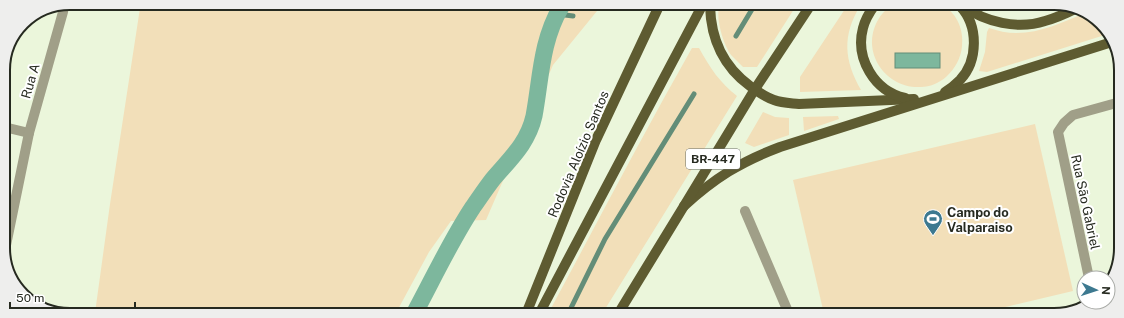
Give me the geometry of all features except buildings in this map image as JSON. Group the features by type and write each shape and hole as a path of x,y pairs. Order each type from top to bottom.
{"main road":[{"name":"Rodovia Aloízio Santos","path":"528,308 596,140 657,10"},
{"path":"542,308 700,10"},
{"path":"710,10 710,19 714,36 720,52 729,67 755,90 773,100 799,104 934,98 948,91 960,80 972,58 974,45 973,32 964,10"},
{"name":"BR-447","path":"622,308 755,90 807,10"},
{"path":"871,10 863,27 861,40 865,64 871,76 880,85 890,92 902,97 914,99"},
{"path":"970,10 994,21 1021,25 1045,21 1068,12"},
{"path":"684,206 722,175 761,154 1108,43"}],"street":[{"name":"Rua A","path":"10,225 28,133 63,11"},
{"name":"Rua São Gabriel","path":"1087,270 1058,132 1064,123 1073,115 1114,104"},
{"path":"10,128 28,133"},
{"path":"745,211 787,308"}],"shaded area":[{"path":"140,10 598,10 553,65 486,220 451,221 429,252 399,308 96,308"},
{"path":"718,10 793,10 757,67 743,67 731,55 725,45 721,32"},
{"path":"844,10 858,10 850,28 847,48 851,68 861,90 800,92 800,77"},
{"path":"886,10 950,10 961,28 962,46 957,63 946,77 937,83 921,87 908,86 897,82 887,75 879,66 874,55 872,44 873,32 882,14","holes":["895,53 940,53 940,68 895,68"]},
{"path":"1078,16 1091,22 1104,35 987,72 979,71 985,52 987,32 989,28 1002,32 1025,33 1052,26"},
{"path":"692,48 699,48 716,75 725,86 737,96 606,308 551,308 637,147"},
{"path":"895,53 940,53 940,68 895,68"},
{"path":"763,112 775,117 789,118 789,135 754,147 745,143"},
{"path":"838,116 839,119 804,131 803,117"},
{"name":"Campo do Valparaiso","path":"1035,124 1073,291 1001,308 823,308 793,180"}],"waterway":[{"path":"417,308 450,246 473,207 493,179 523,143 534,116 549,33 559,10"},
{"path":"736,36 752,10"},
{"path":"557,14 573,16"},
{"path":"571,308 605,239 694,94"}],"place":[{"name":"Campo do Valparaiso","path":"933,236"}]}
